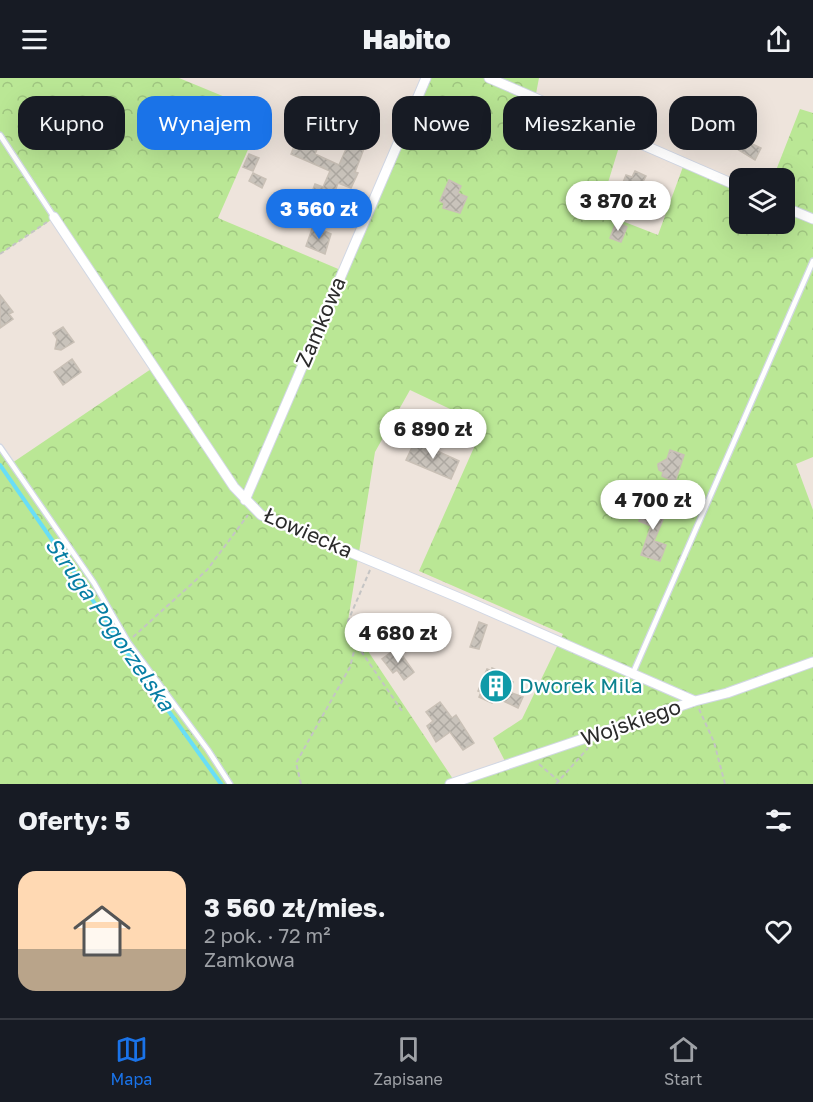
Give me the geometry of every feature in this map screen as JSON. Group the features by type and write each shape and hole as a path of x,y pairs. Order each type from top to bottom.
{"street":[{"name":"Zamkowa","path":"245,500 426,78"},
{"path":"489,78 729,182"},
{"path":"795,212 813,219"},
{"name":"Łowiecka","path":"54,217 234,487 261,515 374,561 695,701"},
{"name":"Wojskiego","path":"450,784 695,701 727,693 813,662"}],"lane":[{"name":"Łowiecka","path":"0,135 54,217"},
{"path":"632,674 813,261"},
{"path":"0,447 94,583 128,642 208,750 230,784"}],"path":[{"path":"0,254 54,217"},
{"path":"128,642 207,570 253,508"},
{"path":"374,561 348,621 348,632 402,711"},
{"path":"301,784 296,763 350,667 356,644"},
{"path":"695,701 714,742 725,784"},
{"path":"557,782 589,747"},
{"path":"538,763 562,784"}],"green space":[{"path":"0,78 179,78 223,96 137,96 137,150 248,150 218,218 343,271 395,150 491,150 491,96 418,96 426,78 539,78 536,96 503,96 503,150 618,150 599,212 658,235 684,164 729,183 729,234 795,234 795,168 777,168 800,109 813,113 813,457 796,464 813,510 813,784 0,784 0,447 12,463 154,367 54,218 0,254","holes":["410,390 484,425 419,571 563,634 522,719 493,738 507,765 455,782 348,621 375,452"]}],"building":[{"path":"757,146 761,148 755,160 739,150 757,150"},
{"path":"293,150 317,150 315,154 339,165 346,150 363,150 355,172 358,173 351,188 338,183 329,208 309,200 315,184 323,187 330,171 291,154"},
{"path":"249,154 259,158 253,171 243,167"},
{"path":"635,171 646,176 635,196 620,190 626,175 632,177"},
{"path":"253,173 266,179 262,188 249,181"},
{"path":"449,180 461,186 458,193 467,197 460,213 443,208 444,203 440,201"},
{"path":"616,222 627,227 621,242 610,238"},
{"path":"313,226 331,234 325,254 306,246"},
{"path":"0,295 13,312 9,314 13,319 0,328"},
{"path":"63,327 74,342 61,350 55,349 57,339 53,333"},
{"path":"72,359 81,372 63,385 54,372"},
{"path":"415,441 459,461 451,479 406,460"},
{"path":"670,450 684,455 675,482 662,476 663,472 658,466 667,459"},
{"path":"647,502 667,510 654,541 666,545 660,561 641,555 651,526 639,521"},
{"path":"479,622 487,625 479,649 470,647"},
{"path":"397,648 414,672 404,680 397,670 393,673 382,659"},
{"name":"Dworek Mila","path":"492,668 504,673 502,678 513,682 509,692 523,697 518,708 495,697 492,703 479,697 481,692 478,691 487,669 492,671"},
{"path":"440,702 452,718 456,715 474,743 463,750 450,732 436,742 427,726 433,721 426,712"}],"waterway":[{"name":"Struga Pogorzelska","path":"0,465 127,653 221,784"}],"place":[{"name":"Dworek Mila","path":"496,686"}]}
